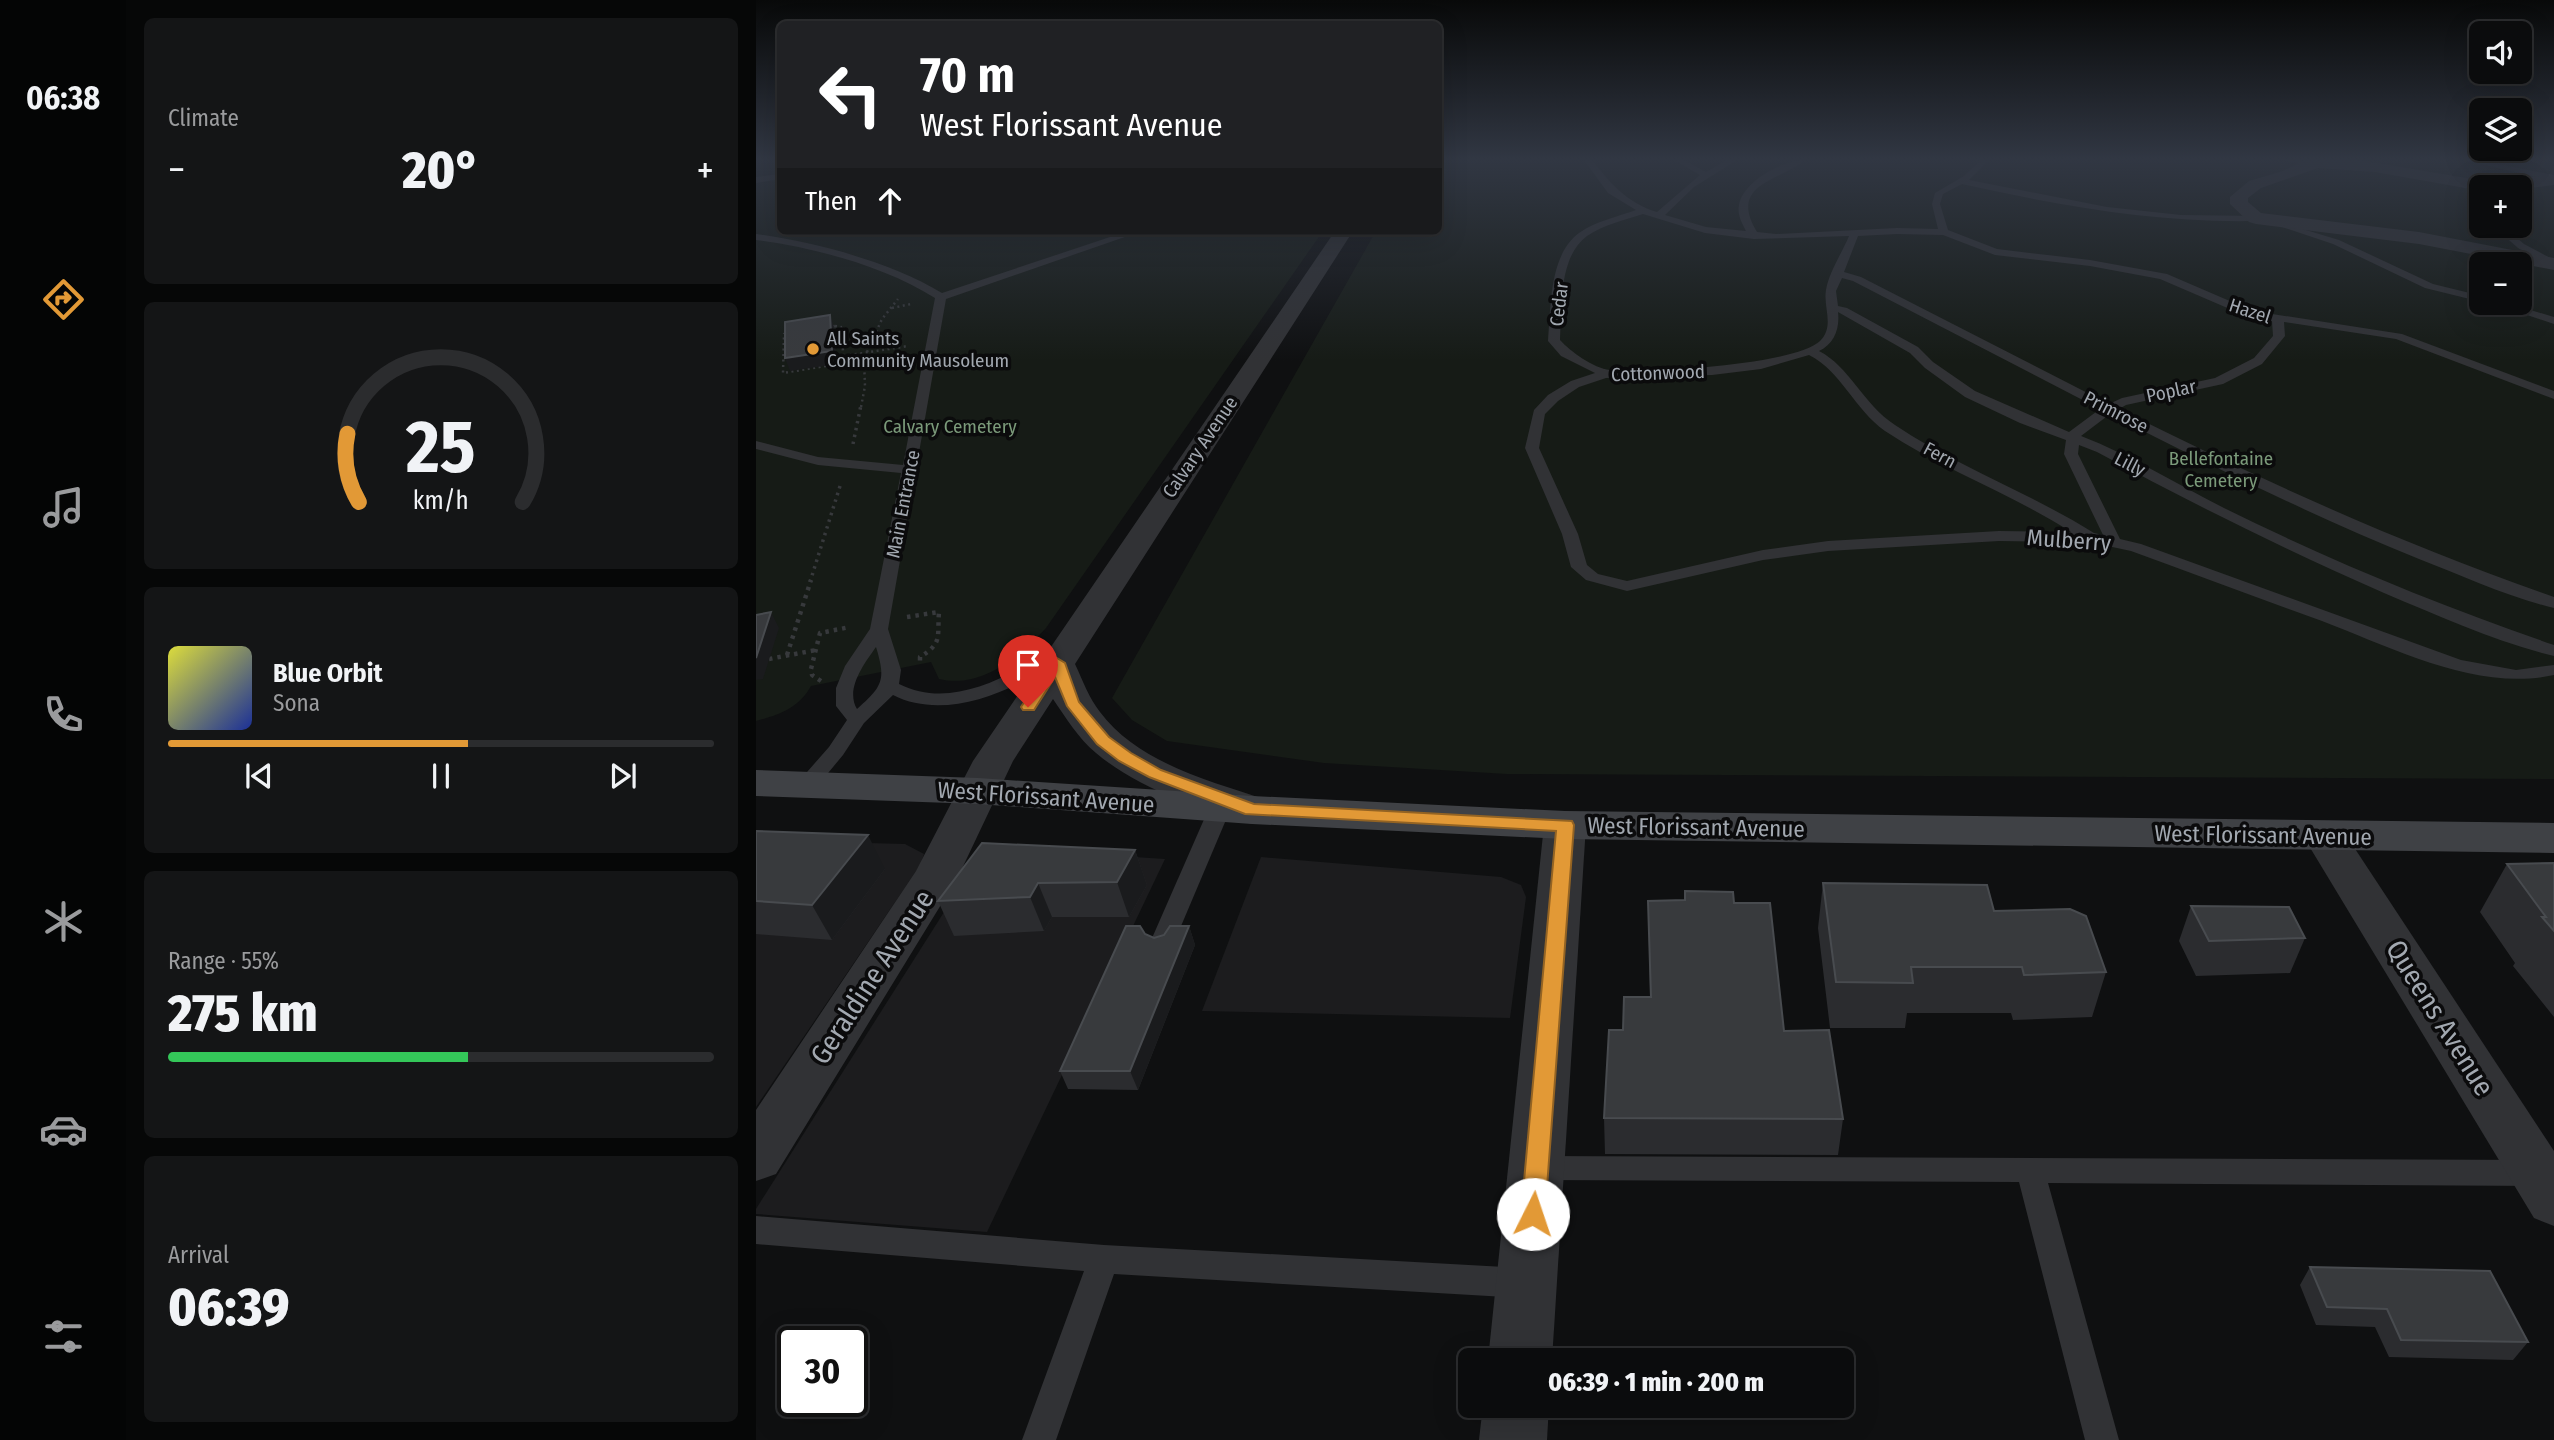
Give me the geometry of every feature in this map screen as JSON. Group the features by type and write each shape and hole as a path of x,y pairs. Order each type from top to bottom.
{"main road":[{"name":"West Florissant Avenue","path":"757,784 978,791 1236,809 1565,825 2554,838"}],"street":[{"path":"2317,227 2418,238 2554,264"},
{"name":"Calvary Avenue","path":"978,791 993,761 1062,655 1341,235"},
{"path":"1062,655 1072,703 1103,740 1125,757 1155,773 1236,809"},
{"name":"Geraldine Avenue","path":"756,1157 936,877 978,791"},
{"path":"1521,1348 1565,825"},
{"name":"Queens Avenue","path":"2325,836 2548,1182"},
{"path":"1513,1440 1515,1418"}],"lane":[{"name":"Cedar","path":"1603,227 1581,236 1567,251 1559,288 1554,341 1565,353 1605,374"},
{"path":"1695,227 1754,236 1944,232 1943,227"},
{"path":"1749,227 1754,236"},
{"path":"2291,227 2336,242 2429,286 2469,296"},
{"name":"Hazel","path":"1944,232 1995,252 2115,267 2163,276 2250,314 2278,320 2361,328 2398,336 2554,395"},
{"path":"756,237 785,241 908,280 929,287 941,297 1125,235"},
{"path":"1810,351 1824,344 1834,325 1831,291 1854,235"},
{"path":"2512,238 2554,264"},
{"name":"Primrose","path":"1838,273 1857,279 2317,512 2486,581 2554,604"},
{"name":"Main Entrance","path":"857,719 845,709 843,696 859,658 879,629 941,297"},
{"name":"Lilly","path":"1833,308 1864,321 1914,350 1929,365 1970,394 2025,420 2102,449 2218,511 2330,563 2443,612 2554,651"},
{"path":"2532,314 2554,321"},
{"name":"Poplar","path":"2074,438 2092,419 2110,409 2143,397 2219,382 2258,360 2279,336 2278,320"},
{"name":"Cottonwood","path":"1608,583 1592,577 1579,567 1570,534 1532,448 1539,413 1553,398 1575,384 1605,374 1712,372 1761,365 1810,351"},
{"name":"Fern","path":"1810,351 1825,357 1844,376 1860,402 1893,430 2054,514 2089,537"},
{"path":"2074,438 2071,454 2114,542"},
{"path":"756,445 818,461 909,470"},
{"name":"Mulberry","path":"1608,583 1627,586 1763,555 1828,546 1999,536 2089,537 2135,547 2455,664 2499,676 2523,676 2554,670"},
{"name":"Main Entrance","path":"879,629 892,670 889,686"},
{"path":"807,785 836,751 857,719 883,696 889,686 900,694 919,698 962,696 1015,679 1062,655"},
{"path":"1161,945 1236,809"},
{"path":"1536,1168 2029,1170 2548,1182"},
{"path":"2029,1170 2102,1440"},
{"path":"756,1230 1104,1259 1527,1283"},
{"path":"1039,1440 1104,1259"}],"path":[{"path":"867,352 882,319 902,292"},
{"path":"841,327 844,356 844,363 783,373 784,334 841,327"},
{"path":"844,356 933,343"},
{"path":"787,655 847,465 865,386 864,361"},
{"path":"769,659 816,650"}],"shaded area":[{"path":"756,840 905,844 924,854 921,864 756,1107"},
{"path":"1014,849 1165,859 987,1232 756,1214 756,1209 977,860"},
{"path":"1261,857 1501,877 1521,885 1526,897 1510,1018 1202,1011"}],"green space":[{"name":"Calvary Cemetery","path":"756,227 777,227 777,235 1320,235 1046,628 1024,650 998,668 970,679 939,679 931,662 811,686 801,700 788,710 756,721"},
{"name":"Bellefontaine Cemetery","path":"1442,227 2469,227 2469,238 2532,238 2532,227 2554,227 2554,779 1507,774 1324,763 1167,741 1132,720 1112,698 1374,235 1442,235"}],"building":[{"path":"830,315 832,351 785,358 785,322"},
{"path":"771,612 756,658 756,615"},
{"path":"756,831 868,835 812,905 756,901"},
{"path":"982,843 1135,850 1117,882 1038,883 1030,897 938,901"},
{"path":"2554,863 2554,931 2507,864"},
{"path":"1823,883 1987,885 1994,911 2070,909 2086,916 2106,972 2024,975 2022,967 1911,967 1913,983 1836,982"},
{"path":"1685,891 1733,892 1734,903 1770,903 1784,1031 1829,1030 1843,1119 1604,1118 1609,1030 1623,1030 1624,997 1651,997 1648,901 1685,900"},
{"path":"2191,906 2289,907 2305,938 2209,941"},
{"path":"1126,926 1140,926 1145,934 1154,938 1164,935 1170,926 1189,926 1130,1071 1060,1071"},
{"path":"2310,1267 2490,1271 2528,1342 2401,1340 2387,1309 2327,1307"}],"place":[{"name":"All Saints Community Mausoleum","path":"813,349"}],"route":[{"path":"1028,707 1057,663 1072,703 1103,740 1125,757 1200,792 1252,810 1565,825 1533,1214"}]}
